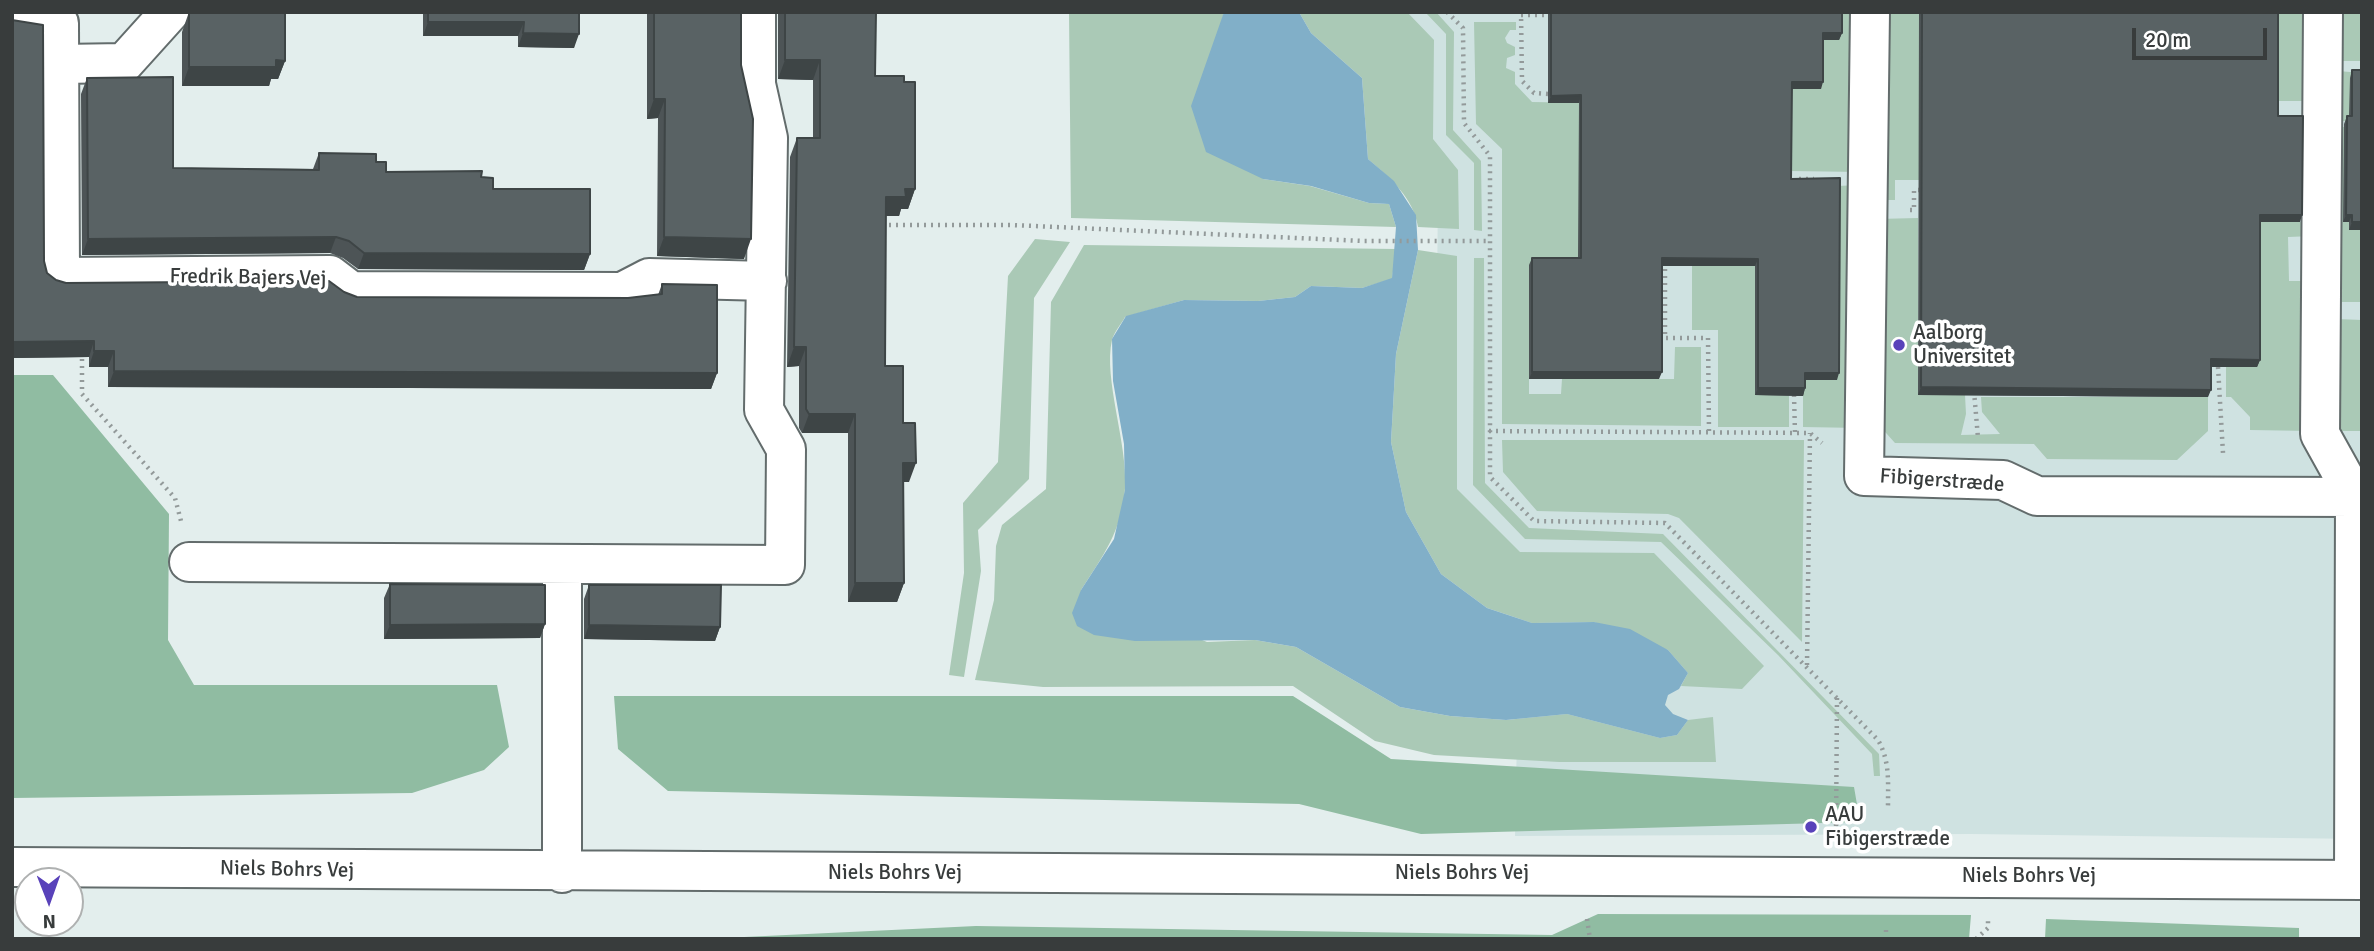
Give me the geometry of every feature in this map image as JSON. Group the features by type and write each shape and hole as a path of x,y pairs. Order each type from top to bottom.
{"street":[{"path":"60,64 124,63 170,12"},
{"path":"189,562 785,565 786,449 764,410 768,138 756,84 756,12"},
{"name":"Fibigerstræde","path":"1870,12 1864,476 2003,480 2037,496 2358,497"},
{"path":"2323,12 2320,434 2358,497 2358,879"},
{"name":"Fredrik Bajers Vej","path":"12,17 57,20 60,64 61,277 330,275 351,291 459,292 622,292 649,278 767,281"},
{"path":"562,564 562,873"},
{"name":"Niels Bohrs Vej","path":"12,867 562,873 1582,873 2358,879"}],"path":[{"path":"1447,12 1463,28 1464,123 1490,156 1490,477 1534,521 1665,523 1878,740 1885,753 1888,806"},
{"path":"1548,15 1521,14 1522,81 1534,93 1548,94"},
{"path":"876,225 1012,225 1363,241 1490,241"},
{"path":"1665,252 1662,338 1708,338 1709,432"},
{"path":"82,342 82,394 175,498 182,526 175,544 189,562"},
{"path":"2218,367 2222,431"},
{"path":"1974,387 1978,439"},
{"path":"1794,395 1795,433"},
{"path":"1489,431 1810,433 1864,476"},
{"path":"1807,666 1810,433"},
{"path":"1836,843 1837,697"},
{"path":"1976,939 1988,928 1988,908"},
{"path":"1886,927 1886,939"}],"shaded area":[{"name":"Aalborg Universitet","path":"1369,12 2362,12 2362,839 1971,834 1515,836 1520,585 1435,503 1438,188"}],"green space":[{"path":"1069,12 1224,12 1221,24 1263,179 1310,186 1369,203 1389,204 1396,227 1071,218"},
{"path":"1299,12 1407,12 1434,40 1433,139 1458,170 1459,229 1418,227 1416,216 1406,197 1368,159 1362,78 1311,33"},
{"path":"1425,12 1436,12 1454,32 1453,130 1481,161 1482,231 1474,230 1474,163 1446,135 1446,34"},
{"path":"1839,12 1862,12 1861,172 1789,171 1757,89 1806,56"},
{"path":"1883,12 1919,12 1919,28 1940,28 1919,43 1919,180 1895,180 1895,200 1879,200"},
{"path":"2275,12 2311,12 2310,101 2260,101"},
{"path":"2338,12 2362,12 2362,61 2338,61"},
{"path":"1474,22 1516,22 1516,30 1510,30 1505,38 1507,43 1515,47 1515,55 1507,58 1506,68 1515,72 1515,84 1532,102 1596,103 1578,280 1529,266 1529,394 1561,394 1562,379 1674,379 1675,347 1701,347 1701,426 1502,424 1502,149 1476,124"},
{"path":"2338,71 2362,73 2350,78 2350,92 2362,93 2362,302 2336,302 2337,127 2356,127 2351,121 2337,121"},
{"path":"1861,185 1860,428 1803,427 1803,380 1837,380 1837,186"},
{"path":"2257,206 2272,222 2307,222 2312,236 2288,237 2289,281 2311,281 2311,431 2250,430 2250,417 2231,397 2226,397 2226,367 2257,367"},
{"path":"1918,218 1918,394 1965,395 1966,414 1961,435 2000,434 1982,412 1981,397 2208,397 2208,431 2177,460 2047,459 2034,444 1895,443 1878,424 1877,219"},
{"path":"1035,239 1070,242 1034,298 1029,479 978,530 981,571 964,677 949,675 964,573 963,503 998,462 1008,276"},
{"path":"1084,245 1396,249 1392,279 1362,288 1311,286 1295,297 1258,301 1184,300 1125,317 1113,337 1110,356 1125,471 1123,504 1116,530 1081,590 1207,642 1255,640 1296,647 1400,707 1450,716 1506,720 1567,714 1660,738 1677,735 1688,720 1713,717 1716,762 1559,762 1434,755 1375,741 1293,686 1043,687 975,680 994,600 996,546 1002,525 1046,489 1051,302"},
{"path":"1418,250 1457,256 1457,489 1520,552 1654,553 1764,666 1742,689 1681,686 1688,673 1668,650 1594,622 1532,623 1487,608 1441,574 1406,512 1391,442 1396,354"},
{"path":"1474,258 1484,258 1485,483 1529,528 1663,534 1879,754 1880,776 1874,776 1872,754 1778,655 1661,542 1525,539 1473,485"},
{"path":"1692,266 1755,266 1755,395 1789,395 1789,427 1718,427 1718,330 1692,330"},
{"path":"2336,319 2362,320 2362,431 2336,431"},
{"path":"12,375 53,375 169,514 168,640 194,685 497,685 509,747 484,770 412,793 12,798"},
{"path":"1502,440 1804,440 1802,642 1679,518 1668,514 1537,511 1503,472"},
{"path":"614,696 1293,696 1391,759 1854,787 1860,822 1421,834 1299,804 668,791 618,749"},
{"path":"1598,914 1971,915 1969,939 702,939 976,926 1552,935"},
{"path":"2046,919 2299,928 2299,939 2045,939"}],"water":[{"path":"1224,12 1299,12 1311,33 1362,78 1368,159 1394,181 1416,215 1418,250 1396,354 1391,442 1406,512 1441,574 1487,608 1532,623 1594,622 1630,629 1668,650 1688,673 1679,689 1668,695 1665,705 1673,714 1688,720 1677,735 1660,738 1567,714 1506,720 1450,716 1400,707 1296,647 1255,640 1135,641 1094,635 1077,626 1072,613 1081,590 1114,539 1125,490 1124,444 1113,381 1112,339 1126,316 1184,300 1258,301 1295,297 1311,286 1362,288 1392,278 1396,227 1389,204 1369,203 1311,186 1263,179 1206,152 1191,106"}],"building":[{"path":"189,12 285,12 285,61 276,60 276,67 189,67"},
{"path":"428,12 579,12 579,34 523,33 524,22 428,22"},
{"path":"654,12 741,12 741,65 753,119 751,239 664,237 665,99 654,99"},
{"path":"785,12 876,12 875,76 904,76 904,82 915,82 915,189 905,189 906,197 886,197 885,366 903,366 903,423 915,423 916,463 903,463 904,583 855,583 855,414 809,414 806,409 806,347 794,347 797,138 820,138 820,60 785,60"},
{"path":"1551,12 1842,12 1842,33 1823,33 1823,82 1792,82 1791,179 1840,178 1839,373 1805,373 1805,388 1758,388 1758,259 1662,258 1662,372 1532,372 1532,258 1581,258 1581,95 1551,96"},
{"path":"1922,12 2278,12 2278,116 2303,116 2302,215 2260,215 2260,360 2211,359 2211,390 1921,387"},
{"path":"12,20 43,25 44,261 47,273 56,280 66,283 329,281 344,292 357,297 628,298 662,294 662,284 717,285 717,373 114,371 114,351 94,351 94,341 12,342"},
{"path":"2352,70 2362,70 2362,222 2352,222 2352,215 2346,215 2347,116 2352,116"},
{"path":"173,77 173,168 319,170 319,153 376,154 376,162 386,162 386,172 482,171 481,177 493,178 493,189 590,189 590,254 364,253 349,241 336,237 88,239 87,78"},
{"path":"390,584 545,585 545,624 390,625"},
{"path":"589,585 721,585 720,627 589,625"}],"place":[{"name":"Aalborg Universitet","path":"1899,345"},
{"name":"AAU Fibigerstræde","path":"1811,827"}]}
